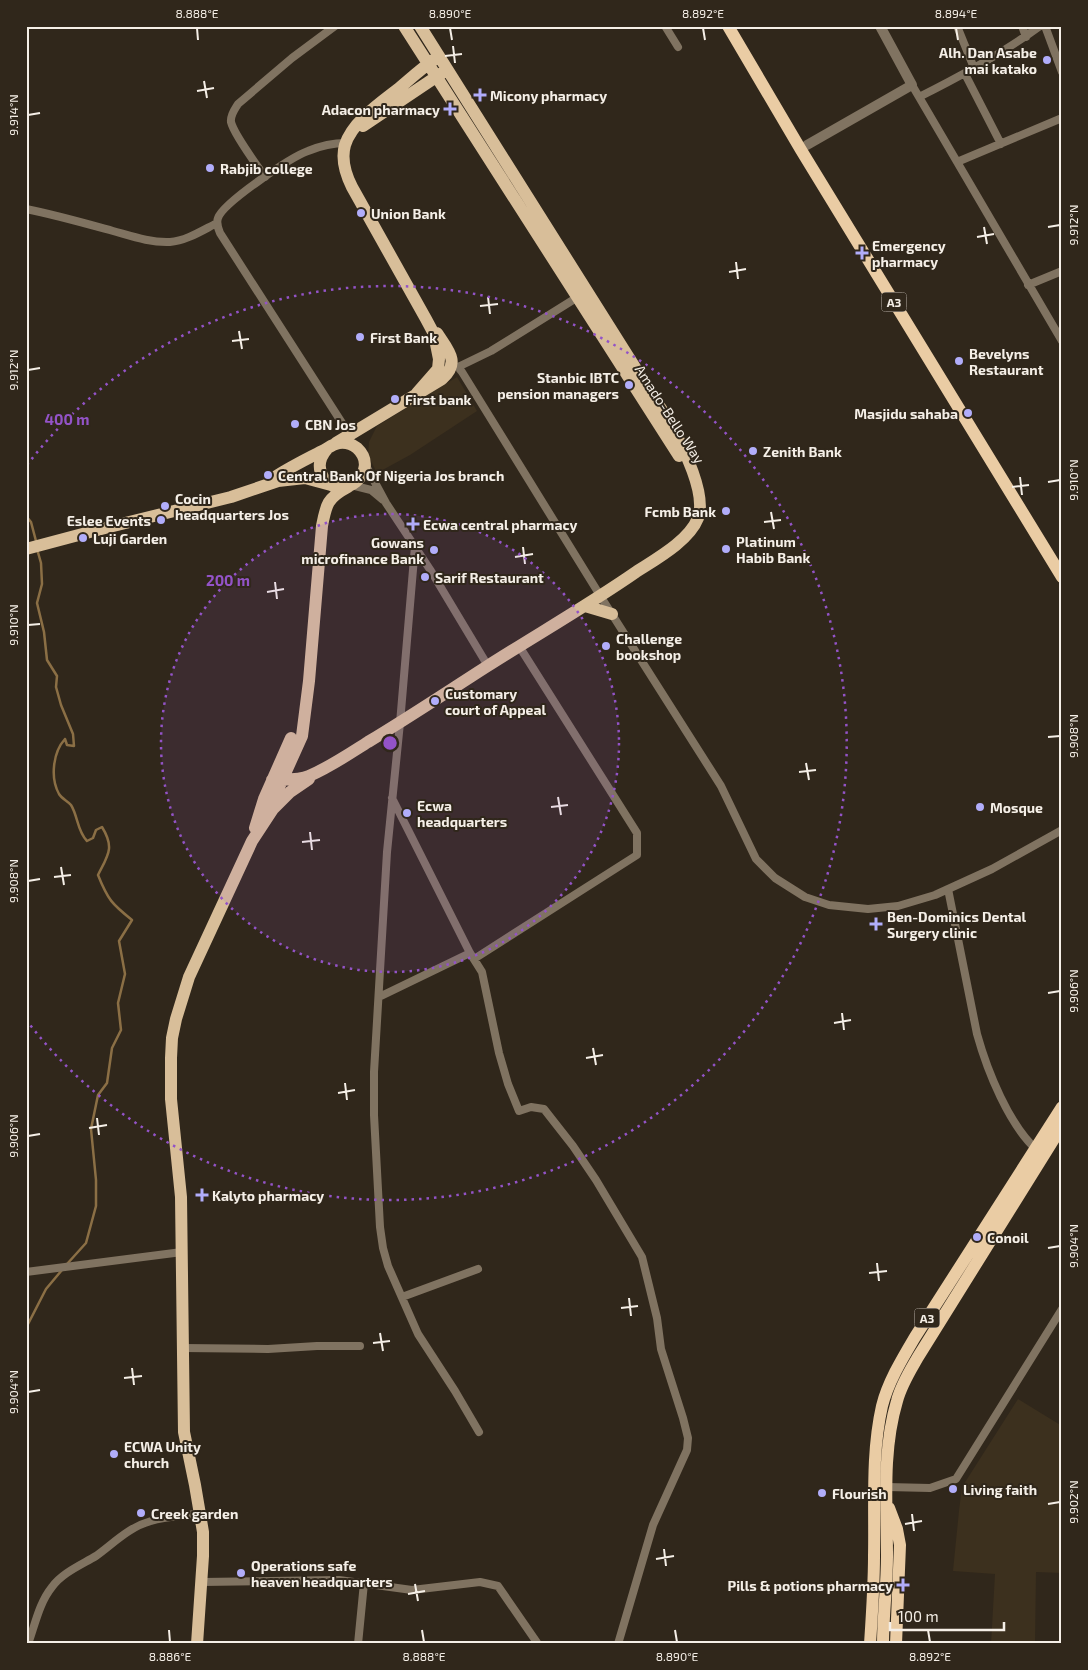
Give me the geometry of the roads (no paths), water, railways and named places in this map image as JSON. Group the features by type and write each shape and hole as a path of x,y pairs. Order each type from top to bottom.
{"highway":[{"name":"A3","path":"728,26 800,150 1062,577"},
{"name":"A3","path":"735,26 1062,560"},
{"name":"A3","path":"883,1644 890,1437 902,1387 1039,1152 1062,1108"},
{"name":"A3","path":"870,1644 878,1426 887,1390 914,1337 1039,1152 1062,1126"},
{"path":"887,1494 900,1545 896,1644"},
{"path":"862,1644 865,1563 869,1540 874,1528"}],"main road":[{"name":"Amado-Bello Way","path":"327,768 519,646 601,597 668,550 688,534 694,526 698,518 700,503 697,485 680,441 670,423 453,103 436,76 434,60 420,26"},
{"name":"Amado-Bello Way","path":"405,29 434,60 448,70 582,295"},
{"path":"405,29 414,46 416,61 412,74 406,82"},
{"path":"262,486 442,379 450,370 451,355 426,319 348,178 344,161 348,139 371,110 434,60"},
{"path":"348,139 436,76 448,70"},
{"path":"414,92 430,90 443,95 453,103"},
{"path":"322,526 329,501 337,492 350,486 360,478 364,471 362,447 365,435 376,419"},
{"path":"252,841 258,817 302,736 309,681 322,526 324,479 320,458 331,446 346,443 362,456"},
{"path":"26,549 231,497 292,478 324,479 338,487 350,486"},
{"path":"585,606 612,614"},
{"path":"278,780 302,779 327,768"},
{"path":"198,1644 203,1542 201,1513 184,1432 182,1197 170,1081 172,1038 189,977 252,841 273,809 290,792 327,768"},
{"path":"262,825 278,780"}],"street":[{"path":"265,177 235,131 231,121 232,113 238,104 335,26"},
{"path":"665,26 678,47"},
{"path":"880,26 918,97 1062,341"},
{"path":"957,26 974,68"},
{"path":"1022,26 1026,37"},
{"path":"918,97 965,74 1026,37 1040,26"},
{"path":"1046,26 1059,58 1062,72"},
{"path":"965,74 1001,144"},
{"path":"807,145 912,85"},
{"path":"957,162 1062,118"},
{"path":"348,139 325,144 286,162 227,206 218,217 216,223 220,233 350,435 386,503 432,571 488,666"},
{"path":"26,209 139,238 164,241 181,240 216,223"},
{"path":"1028,285 1062,271"},
{"path":"449,366 491,351 582,295"},
{"path":"449,366 467,380 721,786 756,859 775,878 805,897 829,905 868,910 898,906 935,895 992,869 1062,830"},
{"path":"350,486 371,490 386,503"},
{"path":"415,546 387,852 374,1072 374,1115 380,1227 388,1266 418,1334 456,1392 479,1432"},
{"path":"379,997 472,956 637,855 637,833 519,646"},
{"path":"392,798 472,956 482,972 499,1053 508,1084 519,1111 530,1107 544,1109 573,1146 596,1180 642,1257 657,1318 661,1349 688,1438 682,1461 653,1525 618,1644"},
{"path":"948,889 977,1034 983,1055 1011,1115 1025,1137 1039,1152"},
{"path":"26,1272 182,1252"},
{"path":"402,1297 478,1269"},
{"path":"887,1494 930,1488 956,1480 1062,1309"},
{"path":"183,1348 268,1349 360,1346"},
{"path":"28,1644 44,1600 52,1586 74,1569 137,1527 152,1521 201,1513"},
{"path":"202,1582 339,1580 412,1590 480,1582 498,1586 538,1644"},
{"path":"358,1644 364,1583"}],"waterway":[{"path":"26,516 31,522 36,541"},
{"path":"37,549 41,563 42,584 37,603 44,632 47,660 57,676 56,687 73,734 74,746 67,745 65,739 61,744 54,765 56,788 60,796 71,805 81,833 87,841 93,838 96,830 102,827 106,834 109,851 98,875 111,901 132,920 119,941 125,974 118,1003 121,1030 112,1048 107,1083 98,1095 91,1129 96,1180 96,1206 86,1243 67,1264"},
{"path":"26,1328 46,1289 62,1270"}],"place":[{"name":"Alh. Dan Asabe mai katako","path":"1047,60"},
{"name":"Micony pharmacy","path":"480,95"},
{"name":"Adacon pharmacy","path":"450,109"},
{"name":"Rabjib college","path":"210,168"},
{"name":"Union Bank","path":"361,213"},
{"name":"Emergency pharmacy","path":"862,253"},
{"name":"First Bank","path":"360,337"},
{"name":"Bevelyns Restaurant","path":"959,361"},
{"name":"Stanbic IBTC pension managers","path":"629,385"},
{"name":"First bank","path":"395,399"},
{"name":"Masjidu sahaba","path":"968,413"},
{"name":"CBN Jos","path":"295,424"},
{"name":"Zenith Bank","path":"753,451"},
{"name":"Central Bank Of Nigeria Jos branch","path":"268,475"},
{"name":"Cocin headquarters Jos","path":"165,506"},
{"name":"Fcmb Bank","path":"726,511"},
{"name":"Eslee Events","path":"161,520"},
{"name":"Ecwa central pharmacy","path":"413,524"},
{"name":"Luji Garden","path":"83,538"},
{"name":"Platinum Habib Bank","path":"726,549"},
{"name":"Gowans microfinance Bank","path":"434,550"},
{"name":"Sarif Restaurant","path":"425,577"},
{"name":"Challenge bookshop","path":"606,646"},
{"name":"Customary court of Appeal","path":"435,701"},
{"name":"Mosque","path":"980,807"},
{"name":"Ecwa headquarters","path":"407,813"},
{"name":"Ben-Dominics Dental Surgery clinic","path":"876,924"},
{"name":"Kalyto pharmacy","path":"202,1195"},
{"name":"Conoil","path":"977,1237"},
{"name":"ECWA Unity church","path":"114,1454"},
{"name":"Living faith","path":"953,1489"},
{"name":"Flourish","path":"822,1493"},
{"name":"Creek garden","path":"141,1513"},
{"name":"Operations safe heaven headquarters","path":"241,1573"},
{"name":"Pills & potions pharmacy","path":"903,1585"}]}
